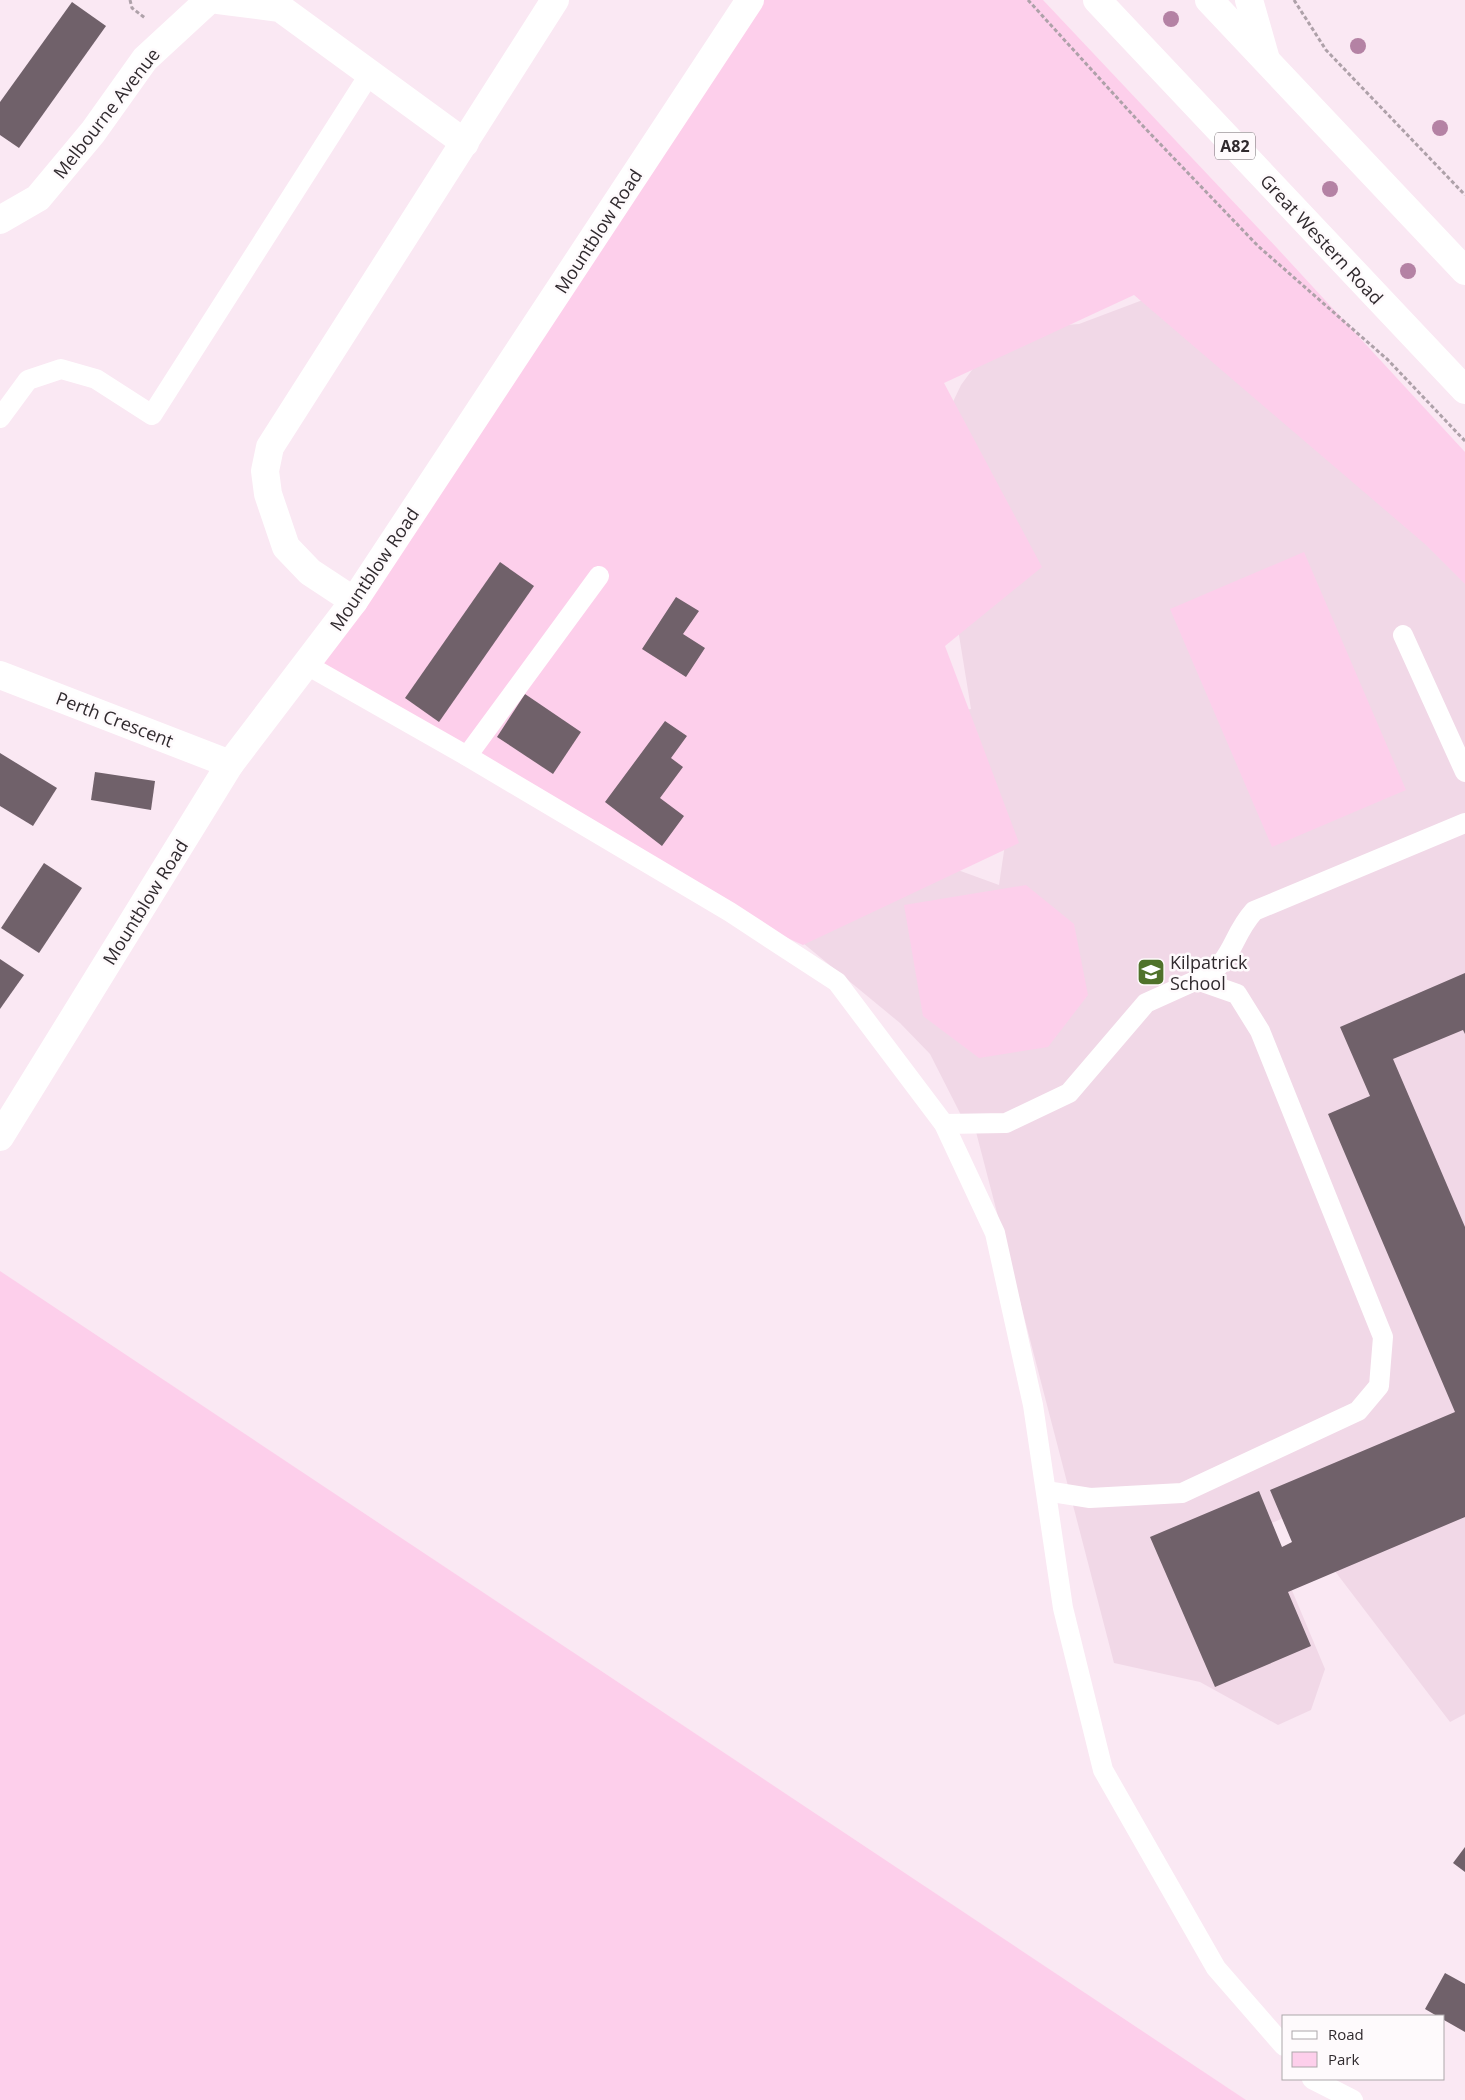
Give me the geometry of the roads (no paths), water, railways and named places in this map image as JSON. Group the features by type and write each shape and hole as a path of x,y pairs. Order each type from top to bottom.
{"street":[{"name":"Melbourne Avenue","path":"0,220 38,198 93,132 145,59 209,0"},
{"path":"218,0 280,8 465,143"},
{"path":"354,602 310,572 286,548 268,494 265,471 270,447 555,0"},
{"name":"Mountblow Road","path":"0,1137 230,764 354,602 750,0"},
{"name":"Great Western Road","path":"1097,0 1465,390"},
{"path":"1209,0 1465,271"},
{"path":"1249,0 1266,60"},
{"name":"Perth Crescent","path":"0,675 230,764"}],"lane":[{"path":"0,418 28,380 61,369 96,379 152,415 369,74"},
{"path":"467,756 600,576"},
{"path":"1403,635 1465,772"},
{"path":"307,665 467,756 730,912 837,982 944,1124 995,1233 1033,1405 1063,1608 1103,1770 1216,1968 1282,2044"},
{"path":"944,1124 1006,1123 1069,1093 1146,1003 1197,980 1220,966 1228,956 1239,931 1254,912 1465,823"},
{"path":"1046,1491 1090,1498 1182,1493 1358,1411 1379,1386 1383,1337 1260,1032 1237,994 1197,980"},
{"path":"1314,2080 1353,2100"}],"place":[{"name":"Kilpatrick School","path":"1151,972"}]}
